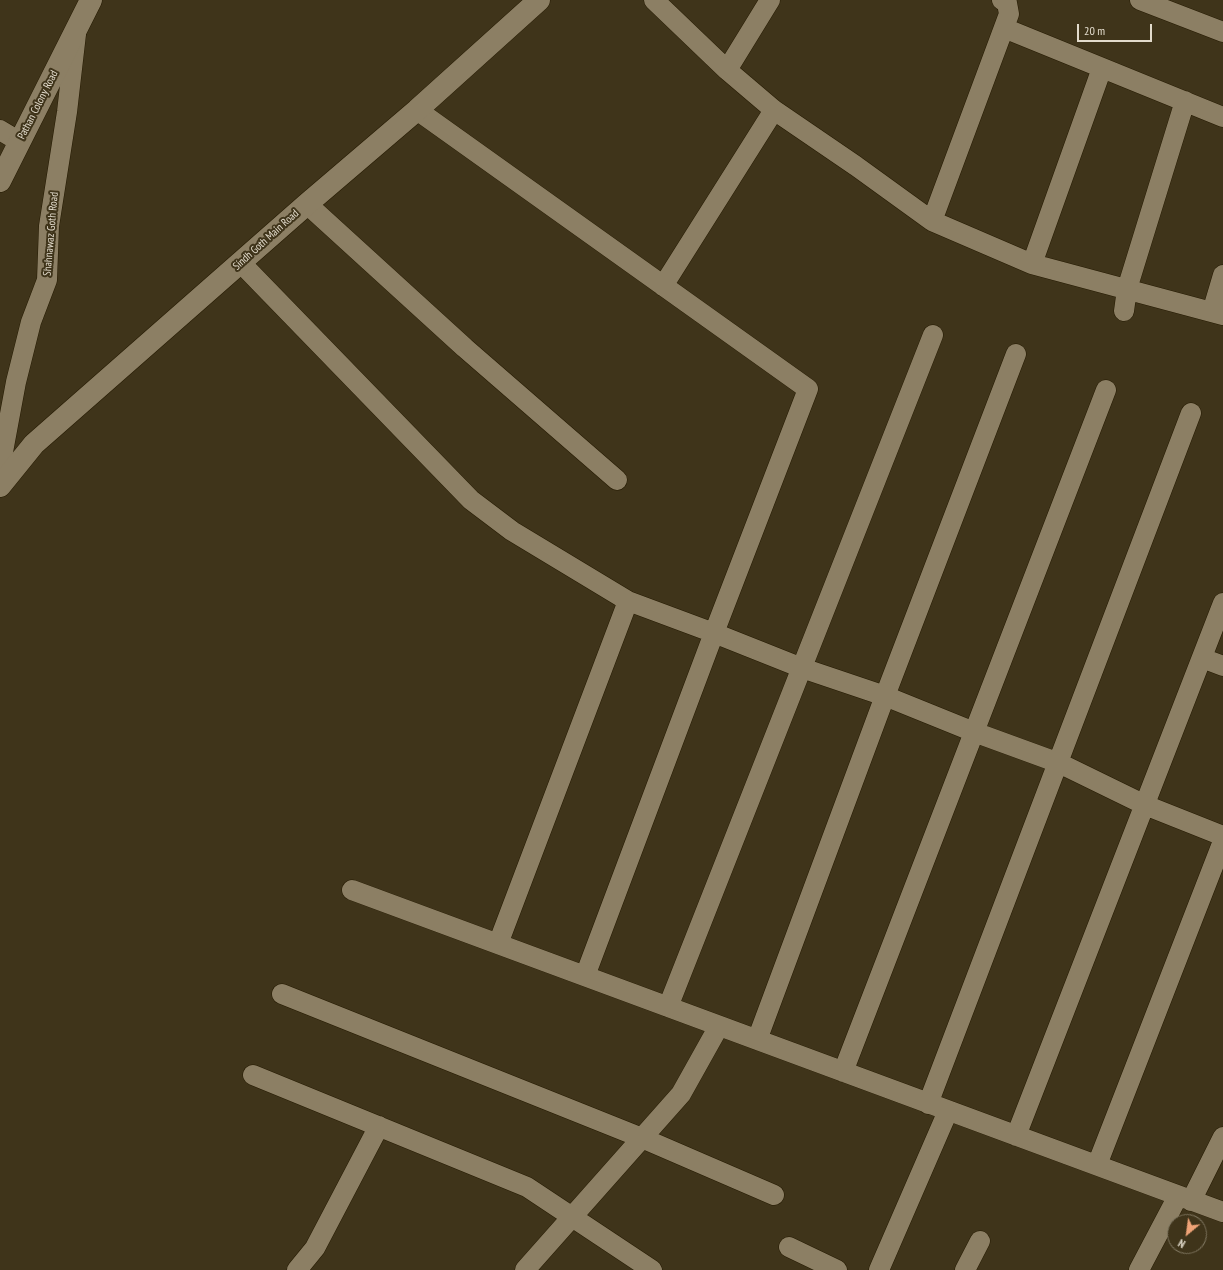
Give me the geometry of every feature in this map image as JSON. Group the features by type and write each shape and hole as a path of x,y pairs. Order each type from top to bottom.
{"street":[{"name":"Shahnawaz Goth Road","path":"0,468 20,367 31,322 47,280 50,226 67,112 76,30 91,0"},
{"name":"Sindh Goth Main Road","path":"0,486 34,444 242,263 307,204 417,110 539,0"},
{"path":"654,0 727,70 774,110 856,166 932,221 1032,264 1218,314 1223,275"},
{"path":"727,70 770,0"},
{"path":"932,221 1009,14 1007,4 1002,0"},
{"path":"1140,0 1223,32"},
{"path":"1004,28 1223,117"},
{"name":"Pathan Colony Road","path":"0,181 76,30"},
{"path":"1032,264 1102,68"},
{"path":"1124,311 1127,289 1185,101"},
{"path":"417,110 808,389 714,633 586,976"},
{"path":"663,286 774,110"},
{"path":"0,130 20,142"},
{"path":"307,204 465,348 617,480"},
{"path":"242,263 471,500 512,531 628,601 802,668 885,696 974,732 1058,763 1145,805 1223,836"},
{"path":"668,1007 933,335"},
{"path":"757,1040 885,696 1016,354"},
{"path":"843,1072 1106,390"},
{"path":"928,1104 1191,414"},
{"path":"498,944 628,601"},
{"path":"1016,1136 1223,603"},
{"path":"1202,658 1223,666"},
{"path":"1097,1165 1223,841"},
{"path":"352,890 1223,1212"},
{"path":"282,994 642,1138 774,1195"},
{"path":"525,1270 681,1094 719,1026"},
{"path":"253,1076 379,1126 527,1188 652,1270"},
{"path":"879,1270 948,1111"},
{"path":"297,1270 315,1248 379,1126"},
{"path":"1139,1270 1223,1137"},
{"path":"965,1270 980,1241"},
{"path":"789,1247 837,1270"}]}
